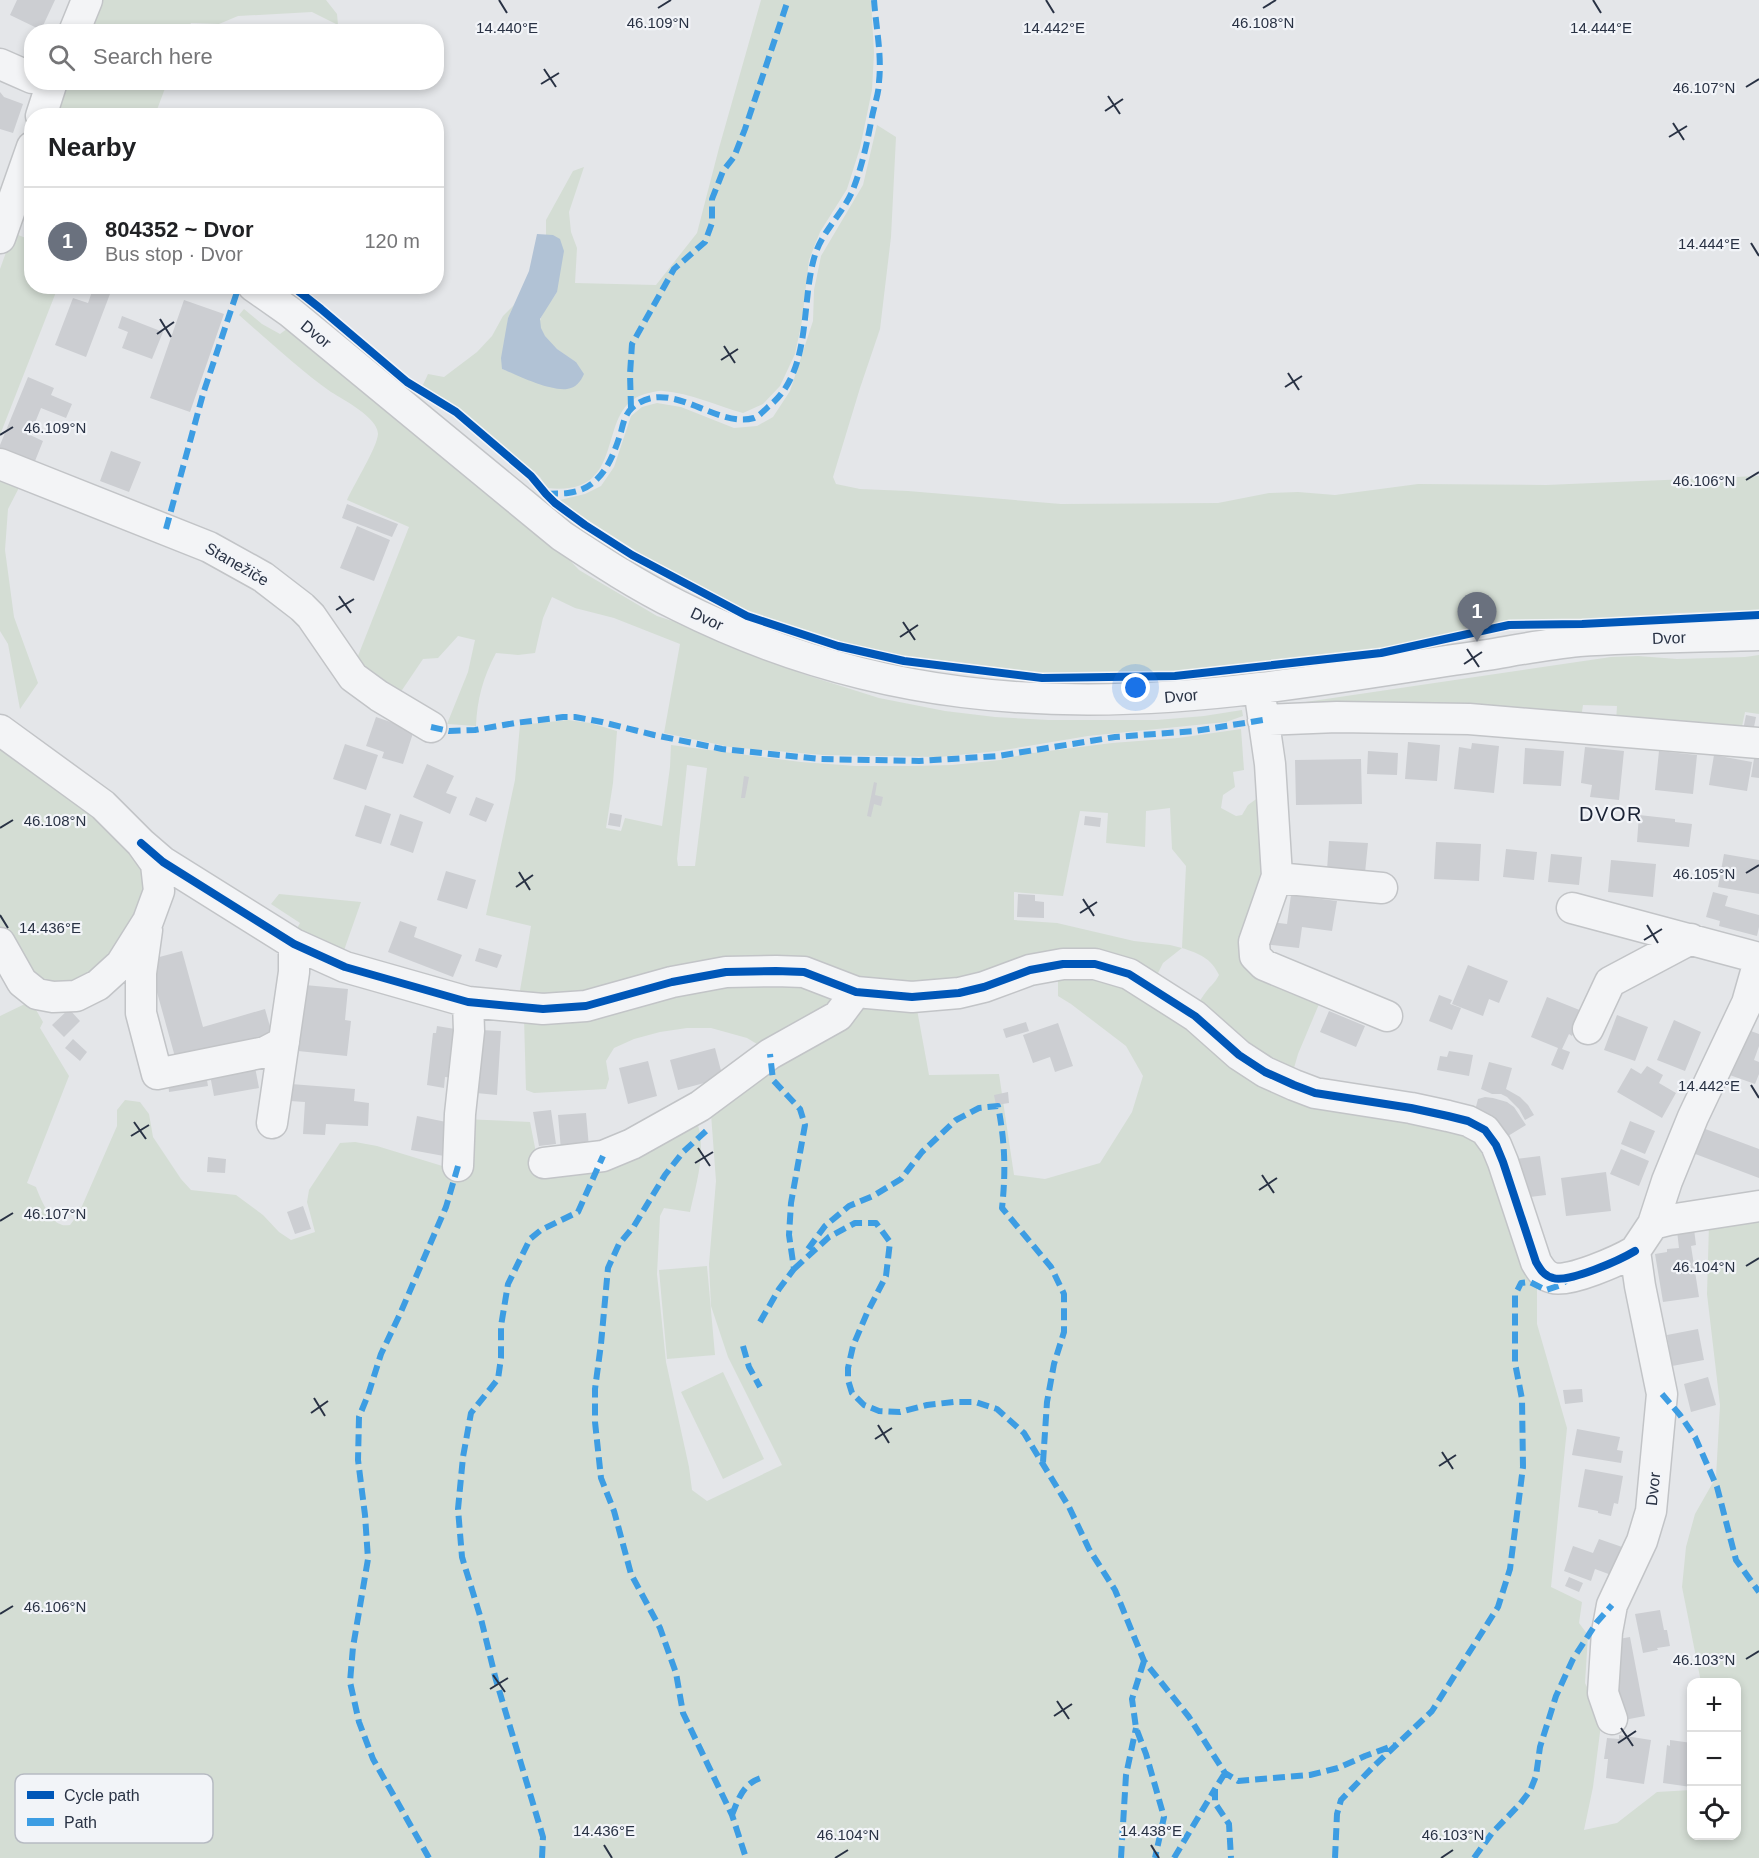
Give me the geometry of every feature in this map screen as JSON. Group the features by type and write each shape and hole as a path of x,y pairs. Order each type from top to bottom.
{"street":[{"path":"77,24 87,0"},
{"path":"0,64 24,74"},
{"path":"42,108 43,90"},
{"path":"0,238 24,185"},
{"name":"Dvor","path":"264,294 290,312 562,536 601,562 654,593 726,628 762,643 877,678 975,695 1101,700 1165,698 1259,688 1578,641 1759,635"},
{"name":"Stanežiče","path":"0,464 209,547 263,577 311,616 352,676 379,696 431,726"},
{"path":"1259,688 1270,764 1276,878 1254,942 1255,956 1264,965 1387,1016"},
{"path":"1263,720 1337,717 1469,719 1759,743"},
{"path":"0,730 103,805 163,862 294,944 345,966 468,1002 543,1009 586,1006 672,982 726,972 804,972 856,992 912,997 959,993 984,987 1030,970 1063,964 1095,964 1129,974 1195,1016 1264,1072 1293,1085 1315,1093 1448,1116 1468,1121 1485,1130 1496,1145 1503,1162 1532,1253 1542,1272 1557,1279 1620,1260 1635,1251 1653,1224 1667,1181 1693,1117 1747,1003 1759,959 1572,908"},
{"path":"0,943 22,982 37,994 53,997 76,996 98,985 121,964 148,921 159,891 156,864 141,843"},
{"path":"1276,878 1382,888"},
{"path":"148,921 141,973 141,1013 157,1074 264,1052 284,1042"},
{"path":"1588,1029 1610,982 1691,939"},
{"path":"272,1123 294,972 294,944"},
{"path":"544,1163 603,1156 632,1144 700,1106 770,1054 838,1016 856,992"},
{"path":"458,1166 460,1114 469,1031 468,1002"},
{"path":"1653,1224 1759,1206"},
{"name":"Dvor","path":"1612,1719 1603,1693 1607,1632 1612,1605 1642,1541 1651,1511 1662,1394 1635,1251"}],"shaded area":[{"path":"95,0 326,0 337,14 338,24 312,12 238,16 219,24 87,24"},
{"path":"761,0 871,0 874,53 872,90 860,148 847,189 820,232 809,260 802,321 795,354 780,386 763,404 743,413 673,392 661,391 645,394 629,402 620,416 601,466 590,479 573,487 547,488 540,477 458,408 422,387 428,374 444,377 477,352 492,336 503,316 514,305 508,318 502,369 551,387 576,362 547,340 540,328 540,321 545,310 557,292 546,237 546,220 573,171 584,167 569,212 571,232 577,248 575,283 656,285 697,233"},
{"path":"61,90 164,90 158,108 55,108"},
{"path":"877,125 896,137 891,237 880,329 833,477 836,484 860,489 1061,504 1218,503 1269,493 1298,492 1335,495 1418,484 1546,485 1759,476 1759,611 1675,613 1510,623 1381,651 1175,675 1042,676 904,659 838,643 747,614 632,553 586,524 560,500 585,494 601,486 614,467 631,416 642,407 657,403 681,407 734,428 757,426 773,417 790,391 813,321 814,290 821,256 863,185"},
{"path":"13,233 24,237 24,294 55,294 0,435 0,269"},
{"path":"244,309 262,324 280,334 288,328 558,548 579,570 657,616 694,628 743,651 806,675 879,698 945,711 1049,720 1157,720 1242,710 1243,716 1226,722 1088,736 998,751 939,757 823,755 730,747 664,733 680,644 614,618 575,608 552,597 543,618 535,653 518,655 496,653 482,689 476,726 447,724 468,672 475,640 458,636 438,658 423,659 396,699 354,666 409,527 347,500 374,448 378,434 377,428 367,416 307,374 239,315"},
{"path":"0,470 24,478 8,509 5,550 14,617 38,683 20,709 8,644 0,631"},
{"path":"1759,655 1759,714 1745,712 1740,736 1616,722 1617,706 1583,705 1581,718 1415,714 1415,703 1292,704 1611,657 1638,656 1677,659"},
{"path":"568,720 590,723 617,731 613,783 606,828 621,831 625,818 662,826 671,745 801,762 856,766 952,765 1112,743 1178,738 1241,729 1244,770 1233,772 1235,787 1223,795 1221,808 1236,816 1242,815 1248,805 1259,797 1271,858 1247,943 1322,997 1298,1054 1292,1075 1193,1010 1219,975 1204,957 1182,948 1163,963 1153,983 1122,967 927,991 822,972 518,1002 531,926 486,915 515,780 520,725","holes":["687,765 707,768 695,866 678,866","1170,808 1172,849 1186,866 1182,948 1134,941 1057,923 1014,920 1014,892 1063,896 1080,811 1108,813 1106,843 1145,847 1146,811"]},
{"path":"0,738 109,819 152,875 120,957 51,994 0,935"},
{"path":"279,894 361,902 342,956 293,936 300,923 271,904"},
{"path":"1058,968 1127,978 1235,1058 1486,1139 1537,1284 1537,1324 1567,1428 1551,1587 1582,1602 1579,1623 1588,1635 1585,1683 1602,1717 1593,1787 1584,1830 1617,1823 1657,1792 1687,1790 1687,1840 1741,1840 1741,1678 1700,1678 1682,1587 1686,1547 1695,1514 1716,1477 1720,1405 1707,1294 1709,1224 1759,1211 1759,1858 0,1858 0,1016 31,1001 43,1022 40,1028 69,1076 27,1183 36,1187 49,1214 63,1225 70,1225 79,1213 117,1126 117,1110 125,1100 140,1102 149,1114 153,1137 191,1190 236,1195 291,1240 315,1232 307,1202 309,1190 340,1143 355,1142 377,1146 462,1172 464,1119 530,1122 539,1168 683,1125 698,1125 701,1158 690,1212 664,1208 660,1216 657,1274 666,1362 692,1490 707,1501 782,1465 728,1357 711,1306 709,1264 716,1181 711,1114 837,1022 865,1007 916,1004 929,1075 999,1074 1014,1175 1045,1179 1100,1163 1132,1112 1143,1076 1126,1046 1058,996"},
{"path":"707,979 825,986 837,1004 771,1045 757,1044 747,1038 711,1028 687,1028 660,1032 634,1039 614,1048 606,1061 609,1079 606,1089 534,1093 526,1090 524,1018"},
{"path":"707,1266 715,1355 667,1359 659,1270"},
{"path":"723,1372 764,1459 723,1479 681,1392"}],"water":[{"path":"537,234 553,235 560,239 564,251 557,292 540,319 545,336 557,349 576,362 584,374 578,384 570,388 560,389 543,385 502,369 501,358 508,318 529,271"}],"building":[{"path":"17,0 55,0 44,24 29,24 10,15"},
{"path":"0,92 4,97 23,104 13,133 0,129"},
{"path":"91,294 110,294 86,357 55,345 73,298 88,303"},
{"path":"184,300 224,314 190,412 150,398"},
{"path":"122,316 163,332 152,359 122,348 128,332 118,328"},
{"path":"28,377 54,388 51,395 72,404 66,418 41,408 30,435 43,441 33,466 0,452 0,445"},
{"path":"111,451 141,462 129,492 100,481"},
{"path":"347,504 398,524 392,537 342,518"},
{"path":"357,526 390,540 374,581 340,568"},
{"path":"1746,715 1756,717 1753,732 1743,730"},
{"path":"376,717 414,730 403,764 382,758 384,752 366,746"},
{"path":"1408,742 1440,745 1437,781 1405,779"},
{"path":"1472,743 1499,746 1494,793 1454,789 1459,747 1471,749"},
{"path":"345,744 378,755 366,790 333,779"},
{"path":"1585,747 1624,751 1619,800 1590,797 1592,785 1581,783"},
{"path":"1525,748 1564,751 1561,786 1523,784"},
{"path":"1368,751 1398,753 1397,775 1367,774"},
{"path":"1659,751 1697,755 1693,794 1655,790"},
{"path":"1714,755 1752,762 1747,791 1709,785"},
{"path":"1361,759 1362,804 1296,805 1295,760"},
{"path":"1754,759 1759,759 1759,778 1751,777"},
{"path":"427,764 454,776 446,793 457,797 450,814 413,797"},
{"path":"744,776 749,777 745,798 741,798"},
{"path":"874,782 877,783 875,795 883,797 881,806 874,804 871,817 867,816"},
{"path":"476,797 494,804 486,822 469,815"},
{"path":"365,805 391,814 381,844 355,836"},
{"path":"610,813 622,815 620,827 608,825"},
{"path":"400,814 423,822 413,853 390,845"},
{"path":"1639,815 1675,819 1675,822 1692,824 1689,847 1637,842"},
{"path":"1085,816 1101,818 1100,827 1084,825"},
{"path":"1329,841 1368,843 1365,873 1327,870"},
{"path":"1436,842 1481,844 1479,881 1434,879"},
{"path":"1506,849 1537,852 1534,880 1503,877"},
{"path":"1551,854 1582,857 1579,885 1548,882"},
{"path":"1724,854 1759,860 1759,894 1718,887"},
{"path":"1611,860 1656,864 1653,897 1608,892"},
{"path":"446,871 476,880 467,909 437,900"},
{"path":"1713,892 1728,896 1725,906 1759,915 1757,936 1719,926 1720,921 1706,917"},
{"path":"1018,894 1035,895 1035,901 1044,902 1044,918 1017,917"},
{"path":"1291,895 1337,901 1332,931 1302,927 1299,948 1264,944 1271,922 1287,924"},
{"path":"400,921 417,927 414,937 462,955 453,977 388,952"},
{"path":"479,948 502,955 497,968 475,961"},
{"path":"182,951 203,1027 265,1009 273,1037 177,1064 148,960"},
{"path":"1468,965 1508,981 1499,1003 1489,999 1483,1016 1452,1004"},
{"path":"305,985 348,989 345,1020 351,1021 347,1056 298,1051"},
{"path":"1439,995 1452,1000 1450,1004 1461,1008 1452,1030 1429,1021"},
{"path":"1547,997 1582,1011 1572,1036 1569,1034 1562,1049 1570,1052 1563,1070 1551,1065 1558,1048 1531,1037"},
{"path":"69,1009 80,1021 64,1037 52,1025"},
{"path":"1329,1011 1365,1026 1356,1047 1320,1032"},
{"path":"1617,1015 1648,1027 1635,1061 1604,1050"},
{"path":"1674,1020 1701,1032 1685,1071 1657,1060"},
{"path":"1026,1022 1029,1031 1006,1038 1003,1029"},
{"path":"1058,1023 1073,1066 1055,1072 1050,1057 1033,1063 1023,1035"},
{"path":"437,1026 455,1029 457,1078 445,1077 444,1088 427,1085 433,1033 436,1033"},
{"path":"1740,1027 1759,1034 1759,1046 1754,1060 1759,1062 1759,1074 1755,1084 1724,1073"},
{"path":"480,1030 501,1031 497,1095 476,1093"},
{"path":"73,1039 87,1052 80,1061 65,1048"},
{"path":"715,1048 723,1078 678,1090 670,1060"},
{"path":"1449,1051 1473,1055 1469,1076 1437,1070 1440,1056 1447,1057"},
{"path":"648,1061 657,1096 628,1104 619,1068"},
{"path":"1489,1062 1512,1068 1506,1089 1520,1097 1534,1115 1525,1120 1519,1109 1507,1097 1481,1089"},
{"path":"1647,1066 1663,1075 1659,1083 1676,1093 1662,1118 1617,1092 1631,1068 1641,1074"},
{"path":"255,1067 259,1088 214,1096 210,1075"},
{"path":"206,1074 208,1086 169,1092 168,1080"},
{"path":"291,1084 355,1089 354,1101 369,1103 368,1126 326,1124 325,1135 303,1134 305,1102 290,1101"},
{"path":"1008,1092 1009,1103 996,1105 994,1095"},
{"path":"1485,1097 1507,1102 1514,1107 1526,1125 1508,1136 1473,1118 1478,1099"},
{"path":"551,1110 556,1144 539,1146 533,1112"},
{"path":"586,1113 589,1147 561,1150 558,1115"},
{"path":"417,1116 451,1123 444,1156 411,1150"},
{"path":"1630,1121 1655,1131 1645,1154 1621,1144"},
{"path":"1700,1127 1759,1149 1759,1178 1690,1152"},
{"path":"1621,1149 1649,1161 1639,1186 1610,1174"},
{"path":"1540,1156 1546,1195 1521,1198 1516,1159"},
{"path":"208,1157 226,1159 225,1173 207,1172"},
{"path":"1606,1172 1611,1211 1566,1216 1561,1178"},
{"path":"303,1206 311,1229 295,1234 287,1212"},
{"path":"1694,1229 1696,1245 1691,1246 1699,1297 1663,1302 1655,1254 1667,1252 1667,1249 1679,1248 1677,1231"},
{"path":"1698,1329 1704,1360 1672,1366 1667,1335"},
{"path":"1708,1377 1716,1405 1691,1412 1684,1384"},
{"path":"1582,1389 1583,1402 1565,1404 1563,1390"},
{"path":"1577,1429 1620,1437 1617,1450 1623,1451 1621,1463 1572,1455"},
{"path":"1585,1469 1623,1476 1618,1504 1614,1503 1611,1516 1578,1507"},
{"path":"1599,1539 1625,1548 1614,1576 1595,1569 1591,1581 1564,1571 1573,1546 1593,1553"},
{"path":"1569,1577 1583,1583 1579,1592 1565,1586"},
{"path":"1660,1610 1670,1646 1643,1653 1635,1614"},
{"path":"1630,1637 1645,1716 1624,1720 1612,1659 1613,1640"},
{"path":"1619,1735 1651,1740 1644,1784 1606,1778 1608,1759 1604,1759 1607,1738 1619,1739"},
{"path":"1670,1740 1687,1742 1687,1786 1663,1783 1667,1745 1670,1746"}],"marked path":[{"path":"631,408 632,344 674,269 705,242 712,223 712,199 723,171 734,157 745,129 788,0"},
{"path":"546,494 579,490 589,486 597,479 604,472 614,453 628,413 646,399 661,397 677,400 739,419 758,416 782,392 799,356 815,255 822,239 852,192 866,146 880,72 874,0"},
{"path":"166,529 203,394 236,294"},
{"path":"431,727 449,731 475,730 575,717 722,749 820,759 919,761 998,756 1115,737 1195,731 1263,720"},
{"path":"760,1322 779,1289 794,1269 789,1235 791,1203 805,1125 800,1109 773,1080 770,1054"},
{"path":"808,1249 825,1226 849,1206 873,1196 901,1179 922,1152 956,1120 979,1108 998,1106 1004,1157 1002,1208 1051,1267 1064,1294 1064,1332 1054,1364 1047,1402 1043,1462"},
{"path":"706,1131 683,1152 665,1175 634,1226 619,1244 608,1268 595,1389 595,1422 601,1478 614,1511 631,1574 660,1628 676,1673 683,1713 732,1815 746,1858"},
{"path":"542,1858 543,1837 462,1557 458,1509 463,1457 471,1413 498,1379 501,1358 501,1326 508,1284 530,1239 541,1230 578,1212 603,1156"},
{"path":"429,1858 373,1759 359,1722 350,1682 353,1647 368,1559 358,1460 359,1417 381,1354 446,1207 458,1166"},
{"path":"794,1269 829,1237 855,1223 876,1223 890,1242 886,1276 853,1346 848,1368 848,1380 852,1393 864,1405 879,1411 900,1412 927,1405 975,1402 997,1409 1024,1433 1069,1507 1089,1549 1115,1590 1144,1661 1189,1717 1225,1773 1238,1781 1310,1775 1338,1768 1395,1745"},
{"path":"1335,1858 1337,1814 1341,1800 1432,1711 1498,1607 1510,1569 1523,1467 1522,1399 1515,1363 1515,1295 1521,1283 1530,1282 1546,1290 1561,1285 1568,1279"},
{"path":"743,1346 749,1367 760,1387"},
{"path":"1662,1394 1695,1437 1717,1487 1736,1560 1759,1592"},
{"path":"1474,1858 1492,1833 1530,1791 1536,1776 1540,1747 1556,1696 1573,1659 1597,1622 1612,1605"},
{"path":"1144,1661 1132,1699 1136,1728 1164,1817 1155,1858"},
{"path":"1121,1858 1126,1775 1136,1728"},
{"path":"1225,1773 1215,1789 1215,1803 1229,1824 1231,1858"},
{"path":"732,1815 747,1786 764,1777"},
{"path":"1174,1858 1215,1789"}],"cycle path":[{"path":"302,294 407,382 456,412 531,476 555,503 632,555 747,616 838,646 904,661 1042,678 1175,676 1381,653 1509,625 1582,624 1759,615"},
{"path":"141,843 163,862 294,944 345,967 468,1002 543,1009 586,1006 672,982 726,972 776,971 804,972 856,992 912,997 959,993 984,987 1030,970 1063,964 1095,964 1129,974 1195,1016 1239,1055 1265,1072 1294,1085 1315,1093 1448,1116 1468,1121 1485,1130 1496,1145 1503,1162 1536,1262 1547,1276 1561,1279 1582,1274 1635,1251"}],"place":[{"name":"804352 ~ Dvor","path":"1477,642"}],"district":[{"name":"DVOR","path":"1611,814"}]}
